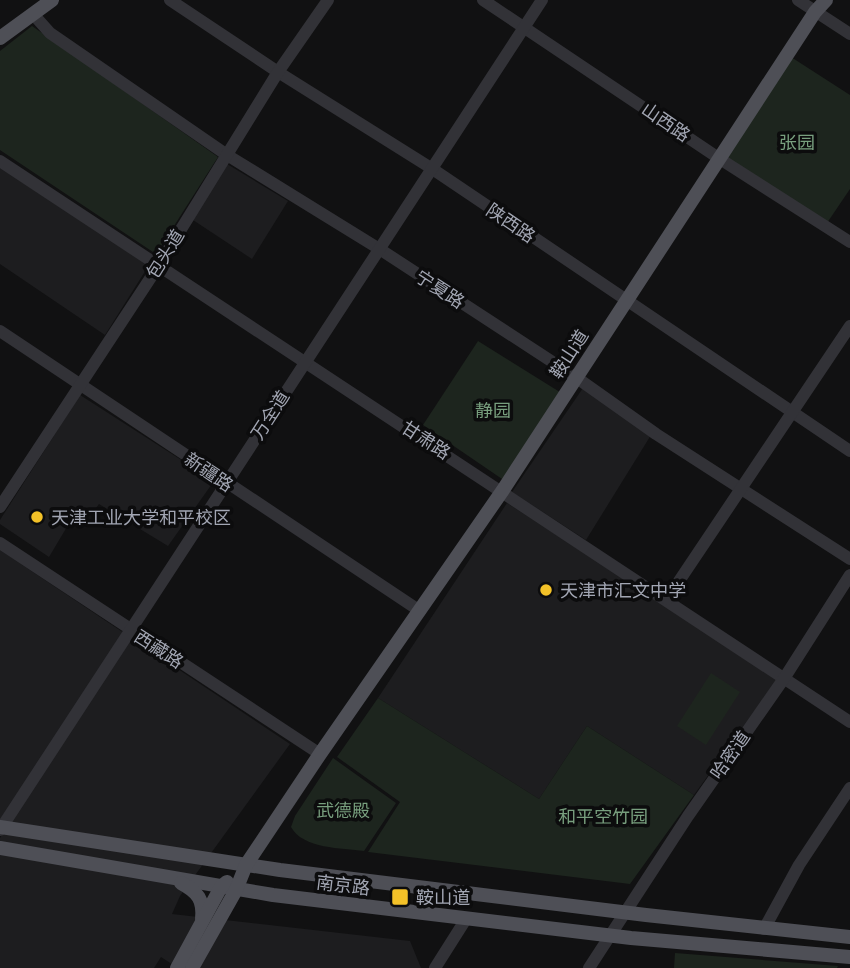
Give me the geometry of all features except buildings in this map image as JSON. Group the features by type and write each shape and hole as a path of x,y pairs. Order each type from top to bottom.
{"main road":[{"path":"0,38 52,0"},
{"name":"鞍山道","path":"177,968 200,928 232,888 320,754 503,491 826,0"},
{"name":"南京路","path":"1,828 280,870 627,913 850,937"},
{"name":"南京路","path":"0,848 282,896 611,935 850,957"},
{"path":"232,888 257,874 280,870"},
{"path":"170,879 190,888 199,896 203,907 200,928"},
{"name":"鞍山道","path":"192,968 222,917 232,888"},
{"path":"222,917 244,899 282,896"}],"street":[{"name":"陕西路","path":"170,0 431,168 850,451"},
{"name":"包头道","path":"0,508 159,265 278,72 328,0"},
{"name":"山西路","path":"483,0 720,159 850,242"},
{"name":"万全道","path":"1,828 542,0"},
{"path":"798,0 850,34"},
{"name":"宁夏路","path":"33,14 50,33 226,155 381,250 577,378 656,434 850,559"},
{"name":"甘肃路","path":"0,160 850,722"},
{"path":"667,599 850,326"},
{"name":"新疆路","path":"0,331 82,384 225,484 420,611"},
{"name":"西藏路","path":"0,543 320,754"},
{"name":"哈密道","path":"589,968 688,816 785,677 850,575"},
{"path":"764,929 799,865 850,788"},
{"path":"435,968 466,919"}],"shaded area":[{"path":"227,164 288,201 252,259 193,220"},
{"path":"0,168 149,265 105,335 0,264"},
{"path":"583,388 651,435 586,540 512,492"},
{"path":"80,395 214,481 168,546 99,504 86,521 74,515 49,557 0,524 0,520"},
{"name":"天津市汇文中学","path":"507,503 778,678 694,795 587,726 539,799 378,698"},
{"path":"0,550 290,744 180,896 172,914 410,941 421,968 178,968 161,957 154,968 0,968 0,838 9,824 0,822"}],"green space":[{"path":"32,26 218,157 156,254 0,150 0,51"},
{"name":"张园","path":"791,57 850,95 850,189 827,223 725,158"},
{"name":"静园","path":"478,341 563,394 505,481 423,425"},
{"path":"711,673 740,692 706,745 677,726"},
{"name":"和平空竹园","path":"378,698 539,799 587,726 694,795 630,884 368,852 400,802 337,757"},
{"name":"武德殿","path":"333,758 396,803 364,851 334,848 304,840 291,827 295,816"},
{"path":"675,953 838,966 674,968"}],"place":[{"name":"天津工业大学和平校区","path":"37,517"},
{"name":"天津市汇文中学","path":"546,590"},
{"name":"鞍山道","path":"400,897"}]}
